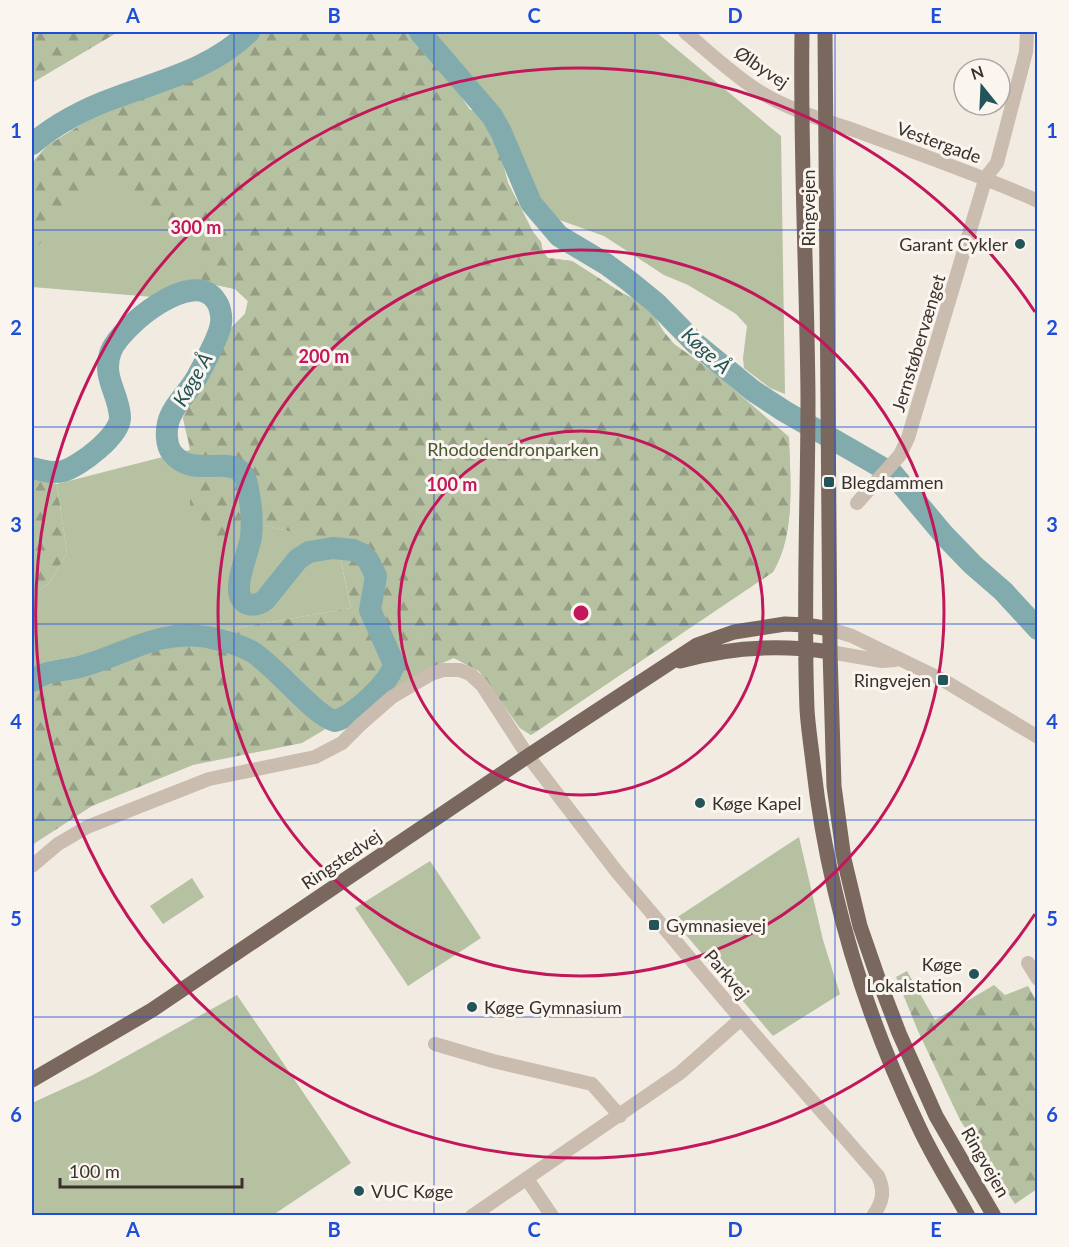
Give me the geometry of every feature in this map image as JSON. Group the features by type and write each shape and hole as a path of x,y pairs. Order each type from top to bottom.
{"main road":[{"name":"Ringvejen","path":"802,32 801,111 808,398 807,711 815,785 826,856 860,985 887,1056 918,1126 968,1215"},
{"name":"Ringvejen","path":"825,32 830,652 834,786 844,859 860,926 899,1034 936,1116 994,1215"},
{"name":"Ringstedvej","path":"32,1080 152,1010 528,756 697,645 734,632 785,624 830,629"},
{"name":"Ringstedvej","path":"668,664 700,655 736,649 806,648 830,652"}],"street":[{"name":"Ølbyvej","path":"686,32 759,92 827,121"},
{"name":"Jernstøbervænget","path":"856,503 900,455 910,431 986,177 997,163 1032,53 1027,32"},
{"name":"Vestergade","path":"827,121 986,177 1038,201"},
{"path":"830,629 852,636 943,680 1038,737"},
{"path":"830,652 882,661 901,660"},
{"name":"Parkvej","path":"32,866 58,844 87,827 209,779 315,757 342,743 392,697 431,674 443,670 460,670 470,674 482,685 528,756 617,872 878,1176 883,1197 880,1207 873,1215"},
{"path":"1028,963 1038,979"},
{"path":"472,1215 680,1073 741,1019"},
{"path":"435,1044 493,1061 592,1084 620,1116"},
{"path":"527,1179 552,1215"}],"green space":[{"path":"32,32 118,32 32,83"},
{"name":"Rhododendronparken","path":"260,32 411,32 440,66 470,110 476,110 480,115 501,157 508,183 548,258 572,261 640,302 652,312 674,344 713,372 789,437 790,506 788,523 780,557 773,572 531,735 520,728 479,671 454,658 337,543 351,608 49,661 32,677 32,596 50,582 67,553 57,484 190,450 183,418 228,331 245,314 248,301 235,289 202,282 153,297 32,287 32,166 47,146 101,112 227,61","holes":["191,451 335,541 262,525"]},
{"name":"Rhododendronparken","path":"260,32 411,32 440,66 470,110 476,110 480,115 501,157 508,183 548,258 572,261 640,302 652,312 674,344 713,372 789,437 790,506 785,540 773,572 531,735 520,728 479,671 454,658 422,672 302,743 193,765 92,806 32,845 32,677 49,661 351,608 337,542 262,525 224,542 190,509 191,450 183,418 228,331 245,314 248,301 235,289 202,282 201,224 164,221 129,206 120,187 102,179 32,252 32,166 47,146 101,112 227,61"},
{"path":"430,32 656,32 781,136 785,394 770,388 744,368 747,326 736,314 688,285 664,275 604,236 554,218 531,183 512,133 500,113 458,60"},
{"path":"32,478 57,484 67,553 50,582 32,596"},
{"path":"799,837 823,940 840,994 773,1036 673,920"},
{"path":"430,861 481,938 408,986 355,908"},
{"path":"192,878 204,897 163,924 150,906"},
{"path":"907,971 935,1020 994,985 1005,995 1028,986 1037,1002 1037,1189 1015,1204 960,1120 918,1031 896,977"},
{"path":"237,995 351,1163 273,1215 32,1215 32,1103 91,1076"}],"waterway":[{"name":"Køge Å","path":"32,144 51,129 83,111 204,64 220,55 249,32"},
{"name":"Køge Å","path":"420,32 492,116 531,203 559,236 606,264 629,281 656,303 696,344 752,390 893,474 944,535 1003,591 1038,629"},
{"name":"Køge Å","path":"32,468 51,472 63,471 88,457 107,441 114,432 120,417 108,369 108,360 117,340 143,315 159,304 176,295 192,291 206,292 219,306 220,328 197,377 170,417 167,438 170,450 180,460 198,466 233,467 245,477 251,505 252,524 239,584 242,599 251,605 265,600 298,559 309,552 333,548 353,550 368,560 376,576 370,610 394,664 379,689 361,706 335,721 306,701 251,651 229,642 207,637 189,636 156,640 96,662 49,673 32,681"}],"place":[{"name":"Garant Cykler","path":"1020,244"},
{"name":"Blegdammen","path":"829,482"},
{"name":"Ringvejen","path":"943,680"},
{"name":"Køge Kapel","path":"700,803"},
{"name":"Gymnasievej","path":"654,925"},
{"name":"Køge Lokalstation","path":"974,974"},
{"name":"Køge Gymnasium","path":"472,1007"},
{"name":"VUC Køge","path":"359,1191"}]}
